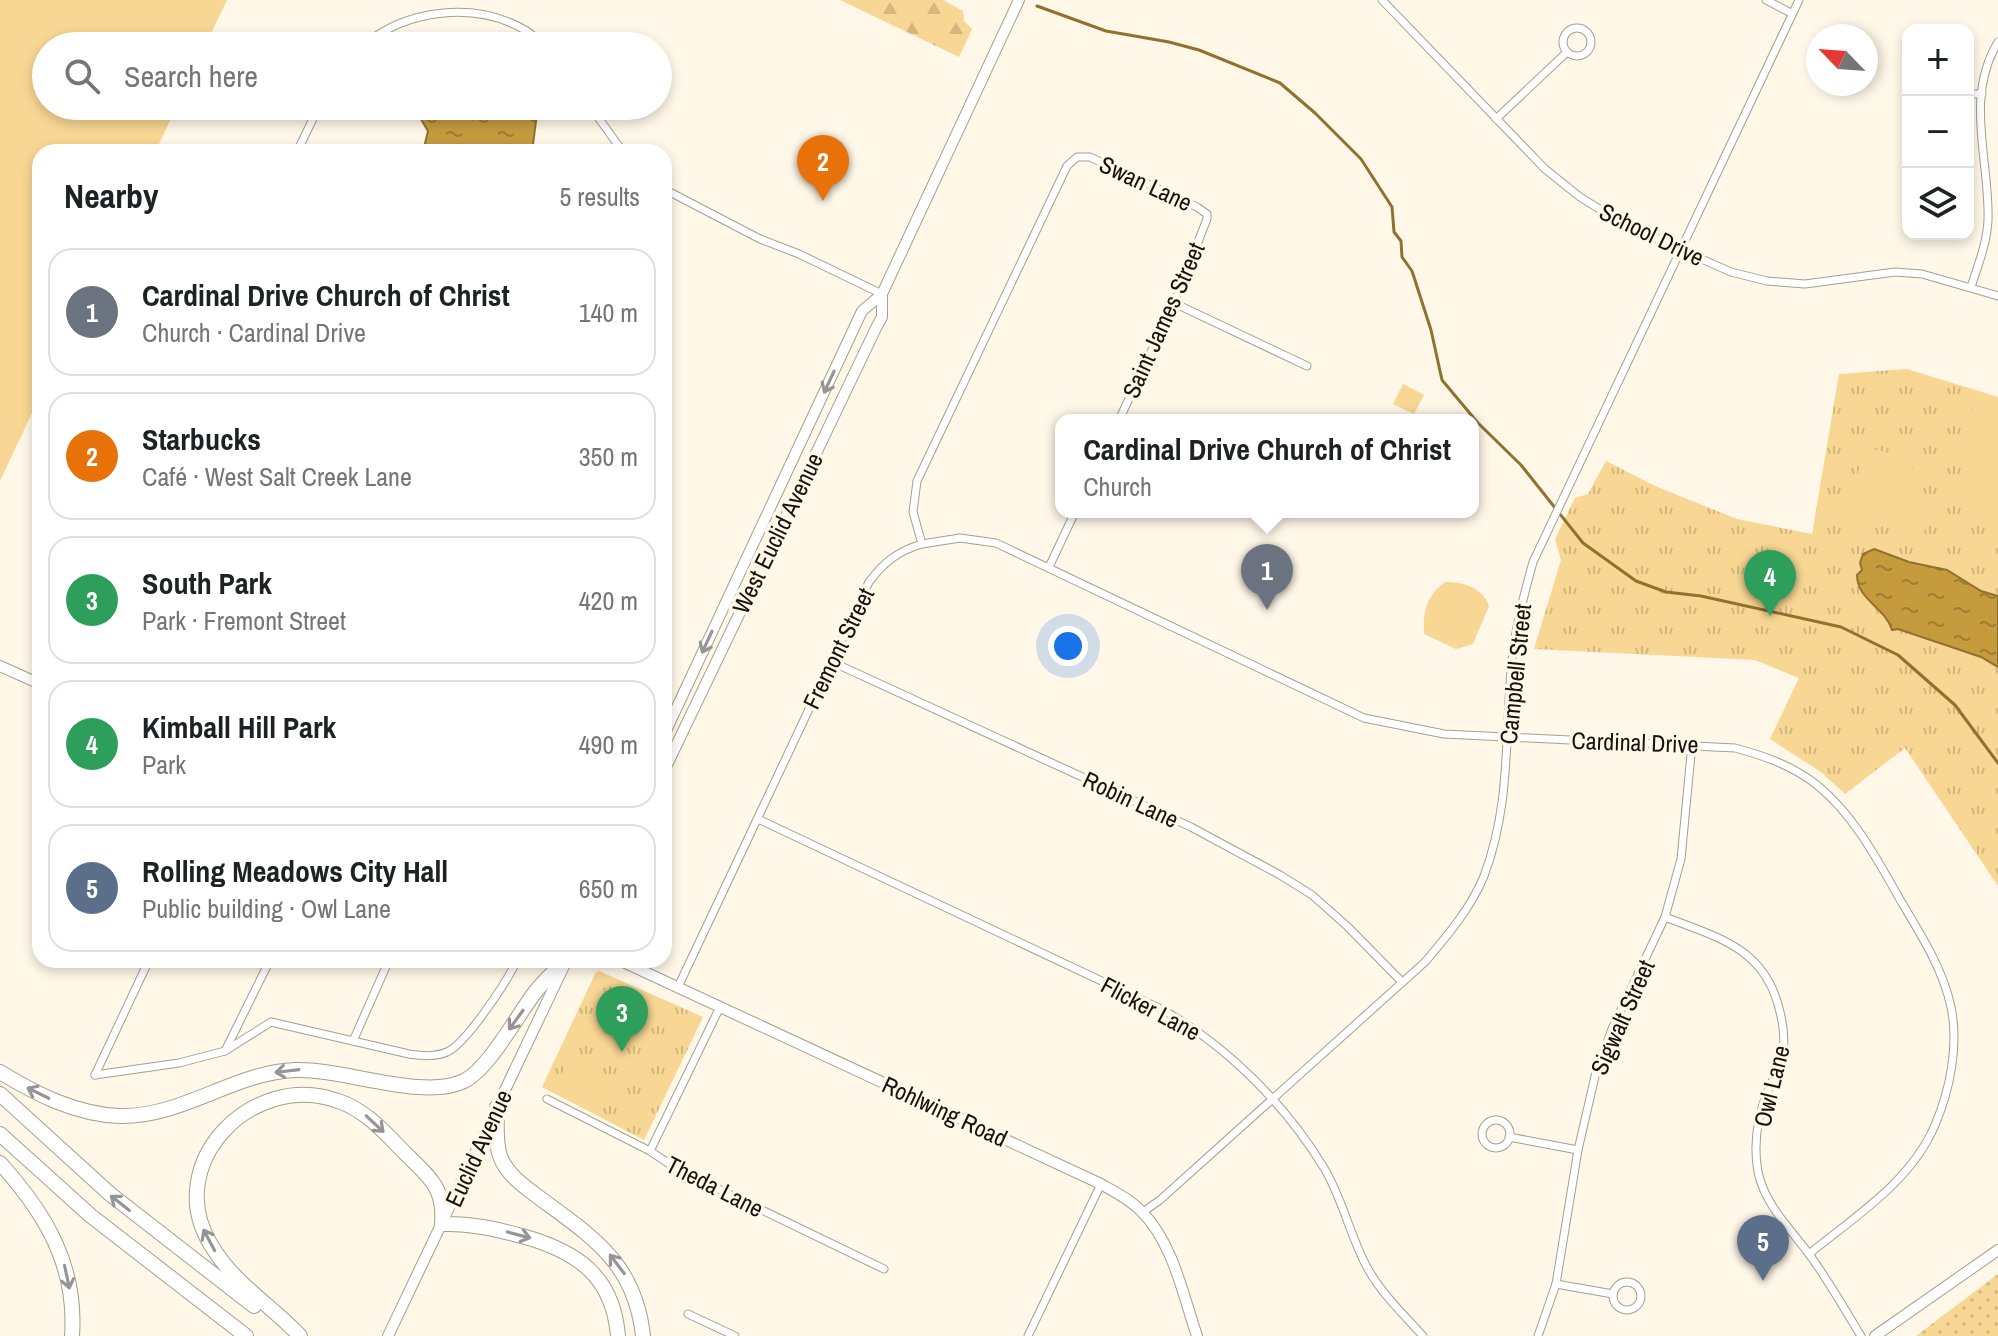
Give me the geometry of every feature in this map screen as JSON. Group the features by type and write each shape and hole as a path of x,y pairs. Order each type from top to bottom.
{"highway":[{"path":"0,1072 59,1103 118,1116 163,1110 288,1070 439,1087 464,1081 483,1066 537,990 558,968"},
{"path":"0,1094 110,1194 293,1336"},
{"path":"300,1336 252,1294 223,1263 202,1227 198,1192 204,1166 218,1136 240,1114 268,1099 303,1094 336,1100 371,1120 433,1180 441,1194 442,1224 506,1232 569,1252 591,1270 606,1288 616,1318 618,1336"},
{"path":"497,1107 500,1158 519,1182 614,1258 636,1297 643,1336"},
{"path":"0,1134 91,1216 246,1336"},
{"path":"0,1163 51,1229 66,1271 73,1314 72,1336"}],"main road":[{"name":"West Euclid Avenue","path":"672,718 862,311 882,294 1019,0"},
{"name":"West Euclid Avenue","path":"672,754 882,317 882,294"},
{"path":"0,666 32,680"},
{"name":"Euclid Avenue","path":"388,1336 562,968"},
{"name":"Rohlwing Road","path":"636,968 1101,1184 1143,1212 1162,1241 1197,1336"},
{"path":"1875,1336 1998,1250"}],"street":[{"name":"School Drive","path":"1382,0 1545,169 1580,197 1614,218 1731,272 1767,281 1805,284 1895,272 1922,274 1998,296"},
{"path":"1390,8 1399,0"},
{"path":"1766,0 1791,13"},
{"name":"Campbell Street","path":"1143,1212 1425,962 1457,924 1483,879 1499,829 1505,792 1511,666 1519,614 1533,562 1799,0"},
{"path":"384,32 403,23 444,13 477,13 528,32"},
{"path":"1578,27 1589,34 1592,43 1587,52 1578,57 1567,52 1563,43 1568,31 1578,27"},
{"path":"1971,287 1986,241 1988,222 1988,185 1980,145 1979,115 1988,66 1998,42"},
{"path":"1496,119 1567,52"},
{"path":"1974,94 1982,94"},
{"path":"1974,115 1979,115"},
{"path":"301,144 312,120"},
{"path":"600,120 617,144"},
{"name":"Swan Lane","path":"922,544 913,512 917,481 1067,166 1077,157 1090,157 1197,207 1207,214 1207,219"},
{"path":"672,193 760,239 882,294"},
{"name":"Saint James Street","path":"1122,414 1174,303 1207,219"},
{"path":"1174,303 1307,366"},
{"path":"1049,567 1072,518"},
{"name":"Cardinal Drive","path":"922,544 960,538 996,543 1364,718 1444,734 1735,748 1789,767 1820,787 1869,846 1935,962 1951,1006 1954,1049 1935,1124 1924,1147 1888,1190 1809,1254"},
{"name":"Fremont Street","path":"678,987 869,582 882,565 906,549 922,544"},
{"name":"Robin Lane","path":"830,661 1191,827 1280,875 1312,895 1336,916 1402,982"},
{"name":"Sigwalt Street","path":"1538,1336 1556,1284 1578,1150 1601,1055 1665,917 1683,847 1692,744"},
{"name":"Flicker Lane","path":"758,819 1163,1010 1216,1044 1294,1126 1326,1171 1369,1272 1423,1336"},
{"name":"Owl Lane","path":"1665,917 1732,944 1750,955 1770,980 1784,1027 1784,1043 1781,1061 1759,1121 1758,1168 1769,1204 1809,1254 1861,1336"},
{"path":"145,968 95,1075 179,1063 225,1051 271,1022 427,1057 451,1051 489,1006 512,968"},
{"path":"225,1051 266,968"},
{"path":"353,1041 385,968"},
{"path":"650,1151 720,1007"},
{"name":"Theda Lane","path":"547,1099 650,1151 677,1169 884,1269"},
{"path":"1509,1137 1578,1150"},
{"path":"1028,1336 1101,1184"},
{"path":"1631,1282 1639,1289 1640,1300 1633,1308 1621,1309 1614,1301 1613,1294 1620,1283 1631,1282"},
{"path":"1556,1284 1613,1294"},
{"path":"688,1314 735,1336"}],"green space":[{"path":"0,0 227,0 212,32 32,32 32,120 170,120 159,144 32,144 32,413 0,481"},
{"path":"840,0 943,0 963,11 964,21 972,29 959,57"},
{"path":"1907,369 1998,397 1998,886 1905,748 1845,794 1821,772 1770,739 1799,678 1755,660 1534,649 1561,560 1555,539 1575,498 1588,494 1606,461 1655,486 1737,519 1812,534 1839,374"},
{"path":"1403,384 1424,395 1414,414 1393,404"},
{"path":"1976,398 1998,407 1998,528 1974,499 1964,467 1965,433"},
{"path":"1864,448 1896,456 1916,475 1926,501 1924,533 1850,522 1848,513"},
{"path":"1445,582 1471,587 1482,594 1489,606 1473,644 1456,649 1424,634 1427,605"},
{"path":"599,971 703,1017 644,1140 542,1087"},
{"path":"678,1014 692,1021 681,1045 666,1039"},
{"path":"568,1061 615,1085 604,1108 556,1085"},
{"path":"1998,1274 1998,1336 1916,1336"}],"water":[{"path":"421,120 536,120 533,144 425,144 428,131"},
{"path":"1874,549 1909,562 1947,570 1981,591 1998,596 1998,667 1981,657 1898,629 1892,630 1858,584 1857,575 1862,570 1860,563 1863,554"}],"waterway":[{"path":"1037,6 1106,31 1199,50 1280,83 1315,113 1361,159 1392,207 1394,232 1401,241 1402,257 1412,271 1431,330 1442,380 1470,414"},
{"path":"1479,424 1521,465 1583,543 1636,581 1666,592 1701,596 1841,627 1898,655 1955,705 1998,763"}],"place":[{"name":"Starbucks","path":"823,201"},
{"name":"Cardinal Drive Church of Christ","path":"1267,610"},
{"name":"Kimball Hill Park","path":"1770,616"},
{"name":"South Park","path":"622,1052"},
{"name":"Rolling Meadows City Hall","path":"1763,1281"}]}
